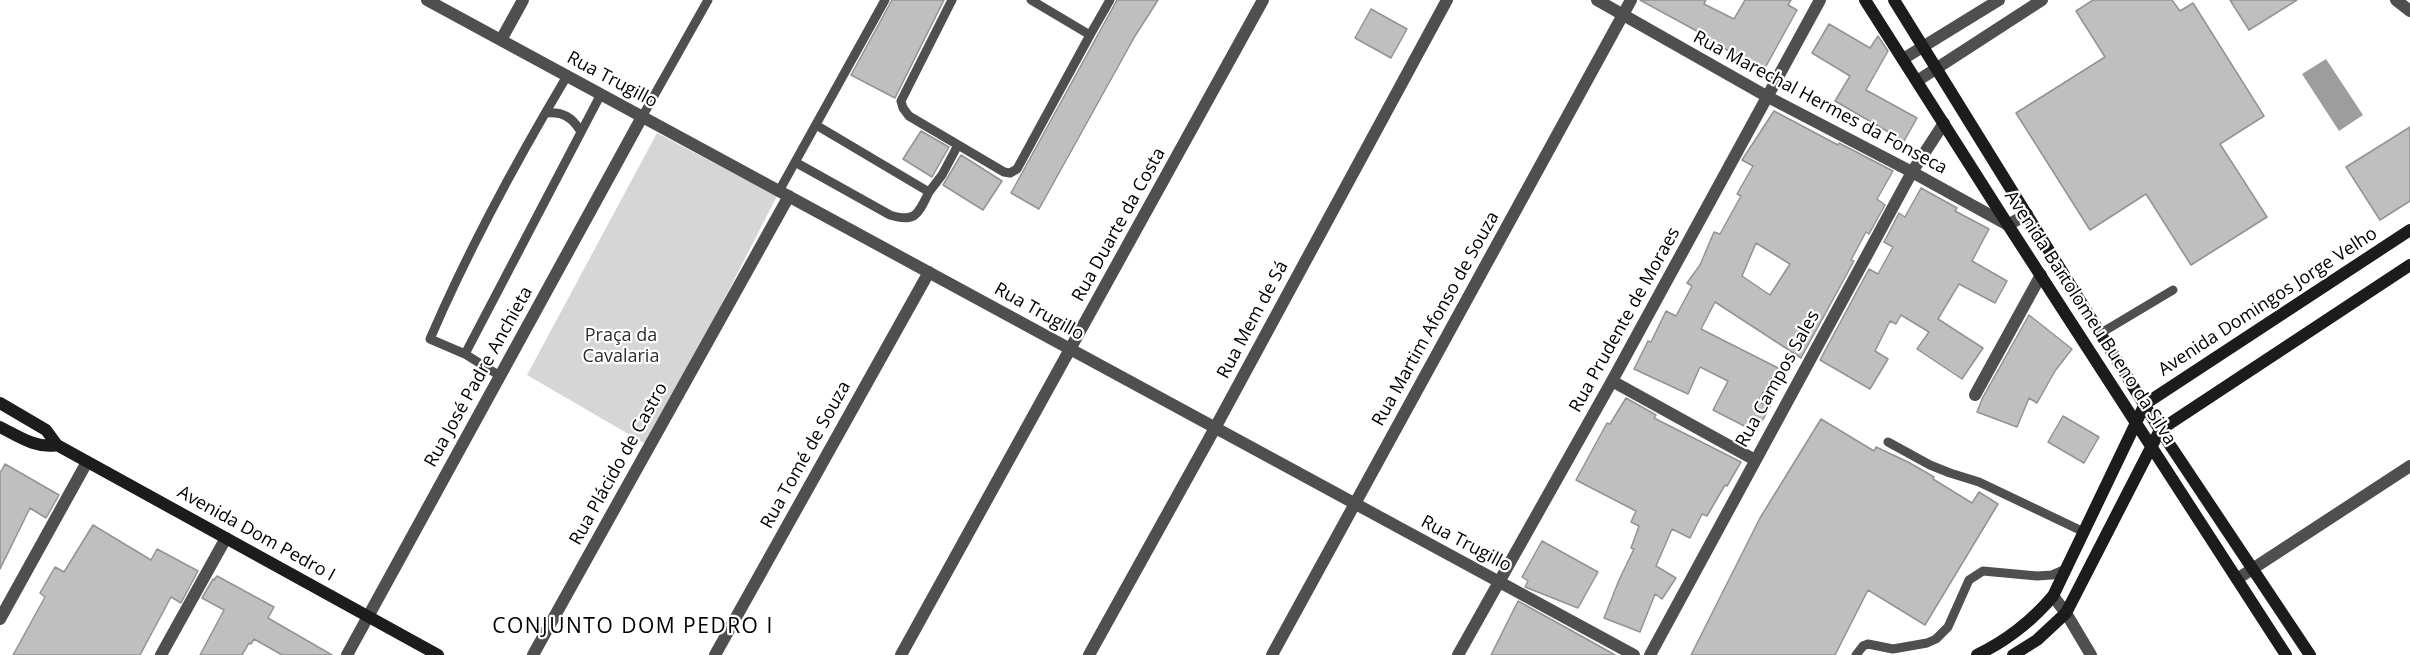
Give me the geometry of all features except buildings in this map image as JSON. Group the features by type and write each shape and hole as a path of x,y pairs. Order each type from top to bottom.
{"street":[{"name":"Rua Trugillo","path":"428,0 1634,655"},
{"path":"501,40 523,0"},
{"name":"Rua Duarte da Costa","path":"901,655 1263,0"},
{"name":"Rua Mem de Sá","path":"1089,655 1447,0"},
{"name":"Rua Marechal Hermes da Fonseca","path":"1596,0 1768,98 2007,225"},
{"name":"Rua Martim Afonso de Souza","path":"1272,655 1631,0"},
{"name":"Rua Prudente de Moraes","path":"1458,655 1612,381 1820,0"},
{"name":"Avenida Bartolomeu Bueno da Silva","path":"1865,0 2007,225 2286,655"},
{"name":"Avenida Bartolomeu Bueno da Silva","path":"1894,0 2160,430 2310,655"},
{"path":"1903,59 1999,0"},
{"path":"1917,81 2042,0"},
{"path":"2396,0 2410,11"},
{"name":"Rua José Padre Anchieta","path":"347,655 642,117"},
{"name":"Rua Campos Sales","path":"1650,655 1911,172 1944,123"},
{"name":"Rua Plácido de Castro","path":"533,655 784,194"},
{"path":"2007,225 2027,214"},
{"name":"Avenida Domingos Jorge Velho","path":"2145,404 2410,230"},
{"path":"2013,655 2037,640 2066,613 2160,430 2410,265"},
{"name":"Rua Tomé de Souza","path":"716,655 929,272"},
{"path":"1975,395 2041,275"},
{"path":"1612,381 1755,460"},
{"name":"Avenida Dom Pedro I","path":"0,404 46,430 57,445 438,655"},
{"path":"1977,655 2006,641 2034,618 2053,596 2145,404"},
{"name":"Avenida Dom Pedro I","path":"0,427 35,444 47,447 57,445"},
{"path":"0,620 87,462"},
{"path":"2236,579 2410,466"},
{"path":"161,655 226,538"},
{"path":"2053,596 2091,655"}],"lane":[{"path":"642,117 708,0"},
{"path":"784,194 795,162 885,0"},
{"path":"952,0 901,101 903,108 909,116 1004,172 1010,173 1017,170 1110,0"},
{"path":"1031,0 1090,35"},
{"path":"500,376 465,354 430,339 461,272 534,132 567,76"},
{"path":"465,354 602,94"},
{"path":"546,113 562,114 570,118 581,132"},
{"path":"816,125 929,192"},
{"path":"795,162 890,215 906,220 914,217 942,175 958,145"},
{"path":"2101,333 2173,290"},
{"path":"1888,442 1930,465 1979,482 2084,532"},
{"path":"1856,655 1868,644 1893,649 1927,643 1936,639 1948,627 1969,580 1983,571 2037,576 2052,575 2066,568"}],"green space":[{"name":"Praça da Cavalaria","path":"657,133 777,196 649,446 527,375"}],"shaded area":[{"path":"2326,59 2363,115 2339,131 2302,74"}],"district":[{"name":"CONJUNTO DOM PEDRO I","path":"633,627"}]}
